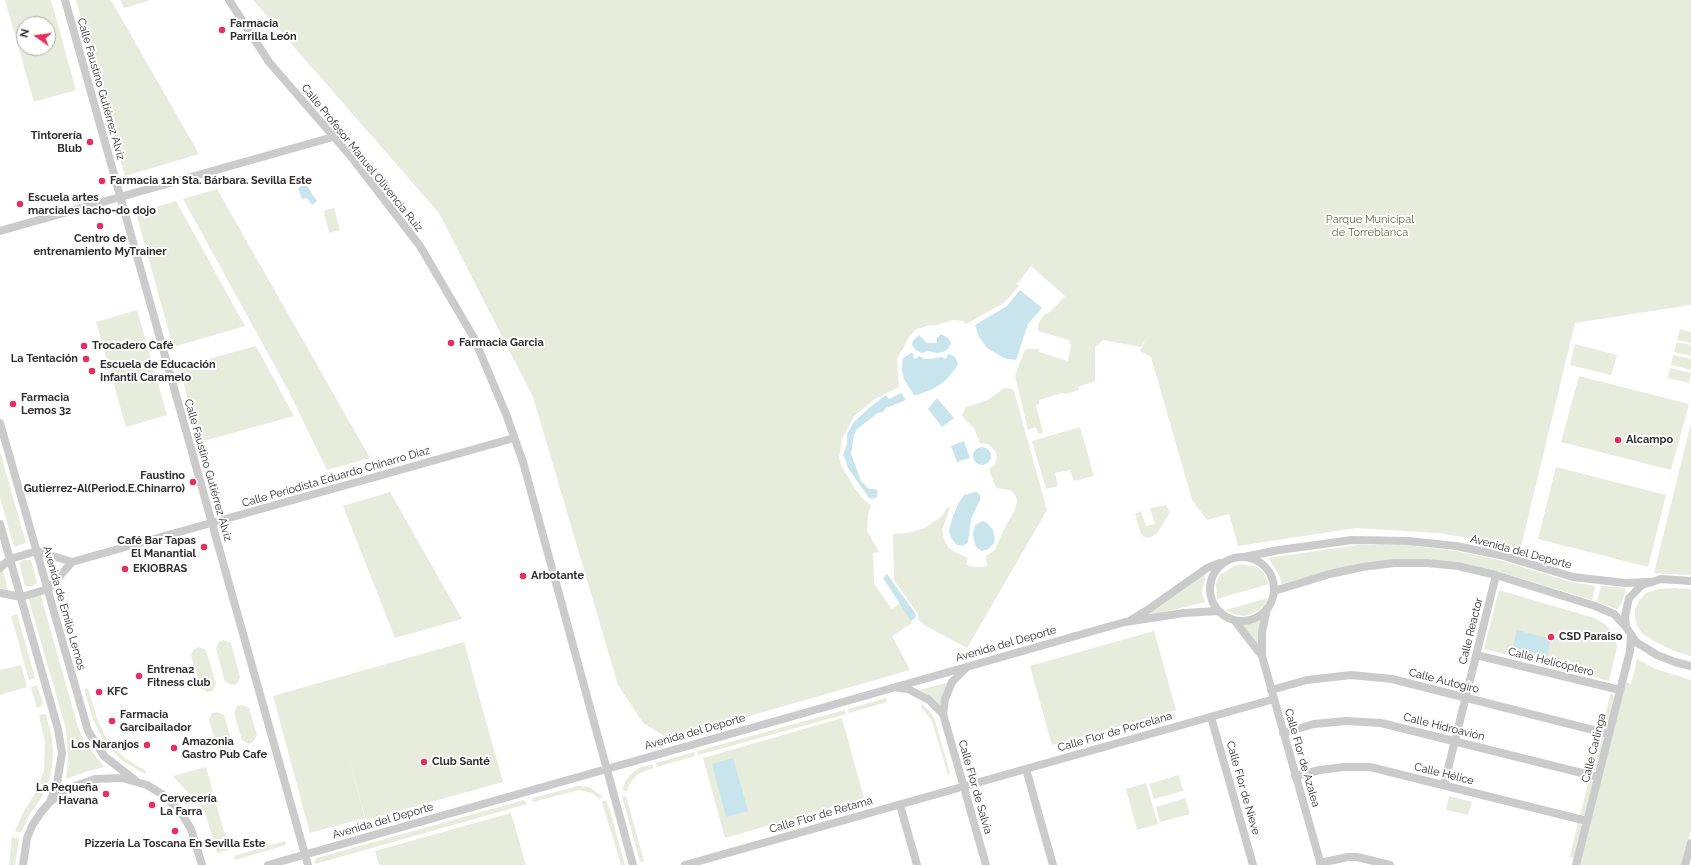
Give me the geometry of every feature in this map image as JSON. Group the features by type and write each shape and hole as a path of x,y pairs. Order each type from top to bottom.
{"street":[{"name":"Calle Faustino Gutiérrez Alviz","path":"65,0 308,865"},
{"name":"Calle Profesor Manuel Olivencia Ruiz","path":"229,0 268,62 353,159 420,246 474,338 506,414 525,469 633,865"},
{"path":"0,231 333,137"},
{"name":"Avenida de Emilio Lemos","path":"0,423 88,731 104,756 136,781"},
{"name":"Calle Periodista Eduardo Chinarro Diaz","path":"72,562 514,438"},
{"path":"0,524 58,728 62,753 57,783 50,802"},
{"name":"Avenida del Deporte","path":"1244,556 1352,540 1408,541 1464,547 1573,577 1625,583 1673,579 1691,581"},
{"path":"0,568 10,559 37,551 72,562 48,589 21,597 0,593"},
{"path":"1244,556 1263,564 1273,581 1274,591 1272,600 1267,609 1253,620 1244,622 1227,618 1218,611 1211,600 1210,584 1216,569 1225,561 1234,557 1244,556"},
{"name":"Avenida del Deporte","path":"1128,622 1150,609 1206,568 1225,561"},
{"path":"1274,591 1330,574 1362,567 1394,563 1427,563 1458,566 1496,575 1596,606 1614,614 1626,627 1636,642 1657,655 1674,662 1691,666"},
{"name":"Calle Reactor","path":"1444,785 1496,575"},
{"path":"1626,627 1625,616 1629,598 1638,588 1650,582"},
{"path":"1262,656 1262,632 1267,609"},
{"name":"Avenida del Deporte","path":"268,865 967,666 1128,622 1184,613 1218,611"},
{"path":"1235,621 1262,656"},
{"name":"Calle Carlinga","path":"1576,865 1630,651 1631,635"},
{"name":"Calle Helicóptero","path":"1476,654 1620,690"},
{"name":"Calle Flor de Azalea","path":"1262,656 1320,864"},
{"path":"943,714 945,699 952,682 967,666"},
{"name":"Calle Autogiro","path":"1271,690 1307,680 1351,675 1392,679 1609,734"},
{"path":"891,688 908,689 929,700 943,714"},
{"name":"Calle Flor de Porcelana","path":"963,787 1274,699"},
{"name":"Calle Flor de Salvia","path":"943,714 986,865"},
{"name":"Calle Flor de Nieve","path":"1211,717 1253,865"},
{"name":"Calle Hidroavión","path":"1283,733 1314,724 1353,721 1381,723 1598,777"},
{"name":"Calle Hélice","path":"1296,776 1332,768 1370,767 1587,821"},
{"path":"1026,769 1053,865"},
{"path":"23,865 27,838 33,824 50,802 70,788 95,779 109,777 136,781 165,796 180,811 191,828 202,865"},
{"name":"Calle Flor de Retama","path":"685,865 700,863 963,787"},
{"path":"900,805 917,865"},
{"path":"1686,865 1691,846"},
{"path":"1320,864 1357,857 1390,865"}],"green space":[{"path":"5,0 51,0 55,16 16,16 16,39"},
{"path":"76,0 111,0 199,154 125,176"},
{"path":"120,0 151,0 124,8"},
{"name":"Parque Municipal de Torreblanca","path":"253,0 1691,0 1691,305 1575,323 1520,551 1484,541 1439,533 1356,528 1238,546 1229,514 1207,520 1192,500 1151,357 1140,351 1147,337 1141,347 1103,340 1095,347 1095,381 1078,387 1079,390 1065,394 1062,393 1039,400 1039,404 1036,405 1043,433 1038,434 1036,427 1028,430 1015,376 1025,349 1040,349 1039,352 1068,361 1071,346 1069,340 1038,331 1038,324 1044,315 1051,311 1065,296 1031,266 1017,284 1019,286 1004,303 966,324 963,321 952,320 917,329 911,334 897,359 899,387 875,399 854,416 842,439 839,458 842,467 856,490 865,501 871,505 868,515 867,531 879,552 873,553 874,584 892,609 901,603 909,614 912,623 892,636 910,670 669,739 643,723 618,685 533,397 439,213"},
{"path":"56,18 76,90 34,102 21,56 56,56"},
{"path":"217,189 370,458 327,470 288,390 183,199"},
{"path":"176,201 245,326 173,347 136,213"},
{"path":"334,208 340,230 329,233 324,211"},
{"path":"137,310 167,415 126,427 96,322"},
{"path":"1680,329 1691,332 1691,343 1677,340"},
{"path":"1677,342 1691,345 1691,356 1674,352"},
{"path":"1575,344 1617,355 1611,375 1570,365"},
{"path":"256,346 294,416 200,442 179,367"},
{"path":"1673,355 1691,359 1691,370 1671,365"},
{"path":"1670,368 1691,373 1689,383 1668,378"},
{"path":"1579,376 1689,404 1671,470 1561,442"},
{"path":"1004,388 1012,389 1014,391 1047,510 967,648 924,625 918,619 918,614 894,580 893,534 908,533 925,528 941,517 948,507 950,508 942,530 948,547 968,558 966,564 968,566 987,566 986,556 995,550 1003,531 1015,510 1017,501 1016,496 1010,490 996,488 989,470 995,464 997,456 996,452 988,444 980,443 974,428 962,415 966,407 988,400"},
{"path":"1691,423 1691,575 1654,573"},
{"path":"1080,427 1094,476 1074,481 1070,470 1055,473 1058,486 1046,489 1032,441"},
{"path":"0,452 26,543 14,547 0,498"},
{"path":"1556,467 1666,495 1648,567 1538,539"},
{"path":"390,492 462,619 395,638 343,506"},
{"path":"1166,505 1169,514 1158,532 1150,538 1144,537 1141,534 1135,514 1141,511 1146,526 1155,524 1150,508"},
{"path":"1358,545 1407,545 1455,551 1499,560 1571,582 1595,586 1592,600 1497,571 1459,562 1427,559 1394,559 1361,563 1282,584 1279,575 1268,558"},
{"path":"24,560 31,560 37,583 32,586 25,586 19,563"},
{"path":"1242,564 1257,567 1263,572 1269,584 1217,599 1216,583 1220,575 1234,566"},
{"path":"2,570 8,591 0,588 0,573"},
{"path":"1206,573 1202,592 1205,602 1152,615 1150,613"},
{"path":"1601,586 1625,588 1626,591 1619,608 1617,609 1597,602"},
{"path":"1658,589 1691,589 1691,656 1674,651 1652,640 1643,634 1637,626 1635,609 1639,601 1646,593"},
{"name":"CSD Paraiso","path":"1499,590 1594,618 1605,624 1614,634 1617,647 1609,681 1484,649"},
{"path":"40,593 78,727 84,741 104,767 66,779 68,758 66,729 28,597"},
{"path":"1268,598 1259,610 1252,614 1244,616 1225,610"},
{"path":"17,614 35,678 29,680 11,616"},
{"path":"1261,620 1259,647 1243,625 1252,624"},
{"path":"1154,631 1176,710 1052,745 1030,666"},
{"path":"223,640 231,643 240,677 237,684 232,685 225,682 216,648 219,642"},
{"path":"464,642 503,782 366,820 344,741 365,818 310,833 273,696"},
{"path":"199,647 206,650 216,684 212,691 207,692 201,689 191,655 194,649"},
{"path":"1637,659 1656,669 1691,680 1691,829 1682,865 1580,865 1626,682 1631,684"},
{"path":"21,665 27,687 0,695 0,670"},
{"path":"949,682 940,707 928,695 920,690"},
{"path":"37,685 43,705 37,708 31,687"},
{"path":"88,688 97,718 105,736 114,748 125,758 146,771 145,774 123,761 105,744 93,719 84,689"},
{"path":"1611,691 1614,697 1607,727 1602,729"},
{"path":"886,698 887,702 849,713 848,709"},
{"path":"922,704 931,713 935,720 950,774 948,775 932,721 921,707"},
{"path":"242,705 249,708 257,735 253,742 249,744 242,740 234,713 237,706"},
{"path":"845,710 846,714 698,755 697,751"},
{"path":"217,712 224,715 232,742 228,749 224,751 217,747 209,720 212,713"},
{"path":"39,715 46,715 52,739 53,754 51,774 42,797 30,814 21,833 15,831 24,811 36,792 44,771 45,743"},
{"path":"842,718 864,798 725,838 703,758"},
{"path":"1600,735 1604,739 1595,771 1591,772"},
{"path":"694,752 695,756 657,767 656,763"},
{"path":"652,764 654,768 638,774 630,783 627,791 622,790 625,782 632,773 641,767"},
{"path":"206,767 229,850 217,853 205,812 173,776"},
{"path":"1179,775 1183,791 1154,799 1149,784"},
{"path":"1589,779 1593,782 1585,815 1580,816"},
{"path":"1146,783 1158,824 1137,830 1126,789"},
{"path":"578,786 589,787 602,796 600,799 592,793 579,790 533,802 532,800 533,798"},
{"path":"622,796 626,796 644,861 640,862"},
{"path":"1449,796 1472,802 1468,815 1446,810"},
{"path":"1185,798 1190,814 1160,822 1156,807"},
{"path":"524,800 527,804 315,864 315,860 317,858"},
{"path":"606,800 625,865 621,865 602,802"},
{"path":"511,813 526,865 379,865 375,851"},
{"path":"1578,822 1582,826 1574,858 1570,857"},
{"path":"12,837 19,839 15,865 9,865"},
{"path":"285,841 286,845 235,860 234,856"}],"water":[{"path":"305,183 317,201 312,205 307,198 302,199 298,188"},
{"path":"1020,290 1042,308 1028,324 1016,360 1004,358 987,348 979,337 975,325 1007,306"},
{"path":"941,334 948,338 951,343 948,349 943,352 937,353 929,351 921,353 912,345 913,341 919,335 927,343 937,343 937,338"},
{"path":"911,353 914,354 913,357 915,359 919,356 924,359 942,357 946,359 948,354 955,357 958,364 945,381 933,389 914,395 904,379 902,370 903,358"},
{"path":"901,393 906,400 878,413 857,429 854,435 851,454 861,481 869,489 875,489 878,491 877,497 873,499 869,498 848,468 843,455 847,444 847,434 854,422 870,407 886,395 889,399"},
{"path":"937,398 954,418 942,427 928,409"},
{"path":"964,441 970,458 957,462 951,446"},
{"path":"982,447 988,450 991,456 988,462 982,465 976,462 973,456 976,450"},
{"path":"976,492 980,495 980,500 971,519 968,542 962,546 957,545 951,538 949,531 953,516 964,495"},
{"path":"983,521 993,530 995,540 988,549 982,551 977,548 973,534 975,525"},
{"path":"887,574 915,613 916,617 911,621 883,578"},
{"path":"1517,630 1551,639 1547,656 1513,647"},
{"path":"733,758 748,811 726,817 712,764"}],"place":[{"name":"Farmacia Parrilla León","path":"222,30"},
{"name":"Tintorería Blub","path":"90,142"},
{"name":"Farmacia 12h Sta. Bárbara. Sevilla Este","path":"102,181"},
{"name":"Escuela artes marciales lacho-do dojo","path":"20,204"},
{"name":"Centro de entrenamiento MyTrainer","path":"100,226"},
{"name":"Farmacia Garcia","path":"451,343"},
{"name":"Trocadero Café","path":"84,346"},
{"name":"La Tentación","path":"86,359"},
{"name":"Escuela de Educación Infantil Caramelo","path":"92,371"},
{"name":"Farmacia Lemos 32","path":"13,404"},
{"name":"Alcampo","path":"1618,440"},
{"name":"Faustino Gutierrez-Al(Period.E.Chinarro)","path":"193,482"},
{"name":"Café Bar Tapas El Manantial","path":"204,547"},
{"name":"EKIOBRAS","path":"125,569"},
{"name":"Arbotante","path":"523,576"},
{"name":"CSD Paraiso","path":"1551,637"},
{"name":"Entrena2 Fitness club","path":"139,676"},
{"name":"KFC","path":"99,692"},
{"name":"Farmacia Garcibailador","path":"112,721"},
{"name":"Los Naranjos","path":"147,745"},
{"name":"Amazonia Gastro Pub Cafe","path":"174,748"},
{"name":"Club Santé","path":"424,762"},
{"name":"La Pequeña Havana","path":"106,794"},
{"name":"Cervecería La Farra","path":"152,805"},
{"name":"Pizzería La Toscana En Sevilla Este","path":"175,831"}]}
